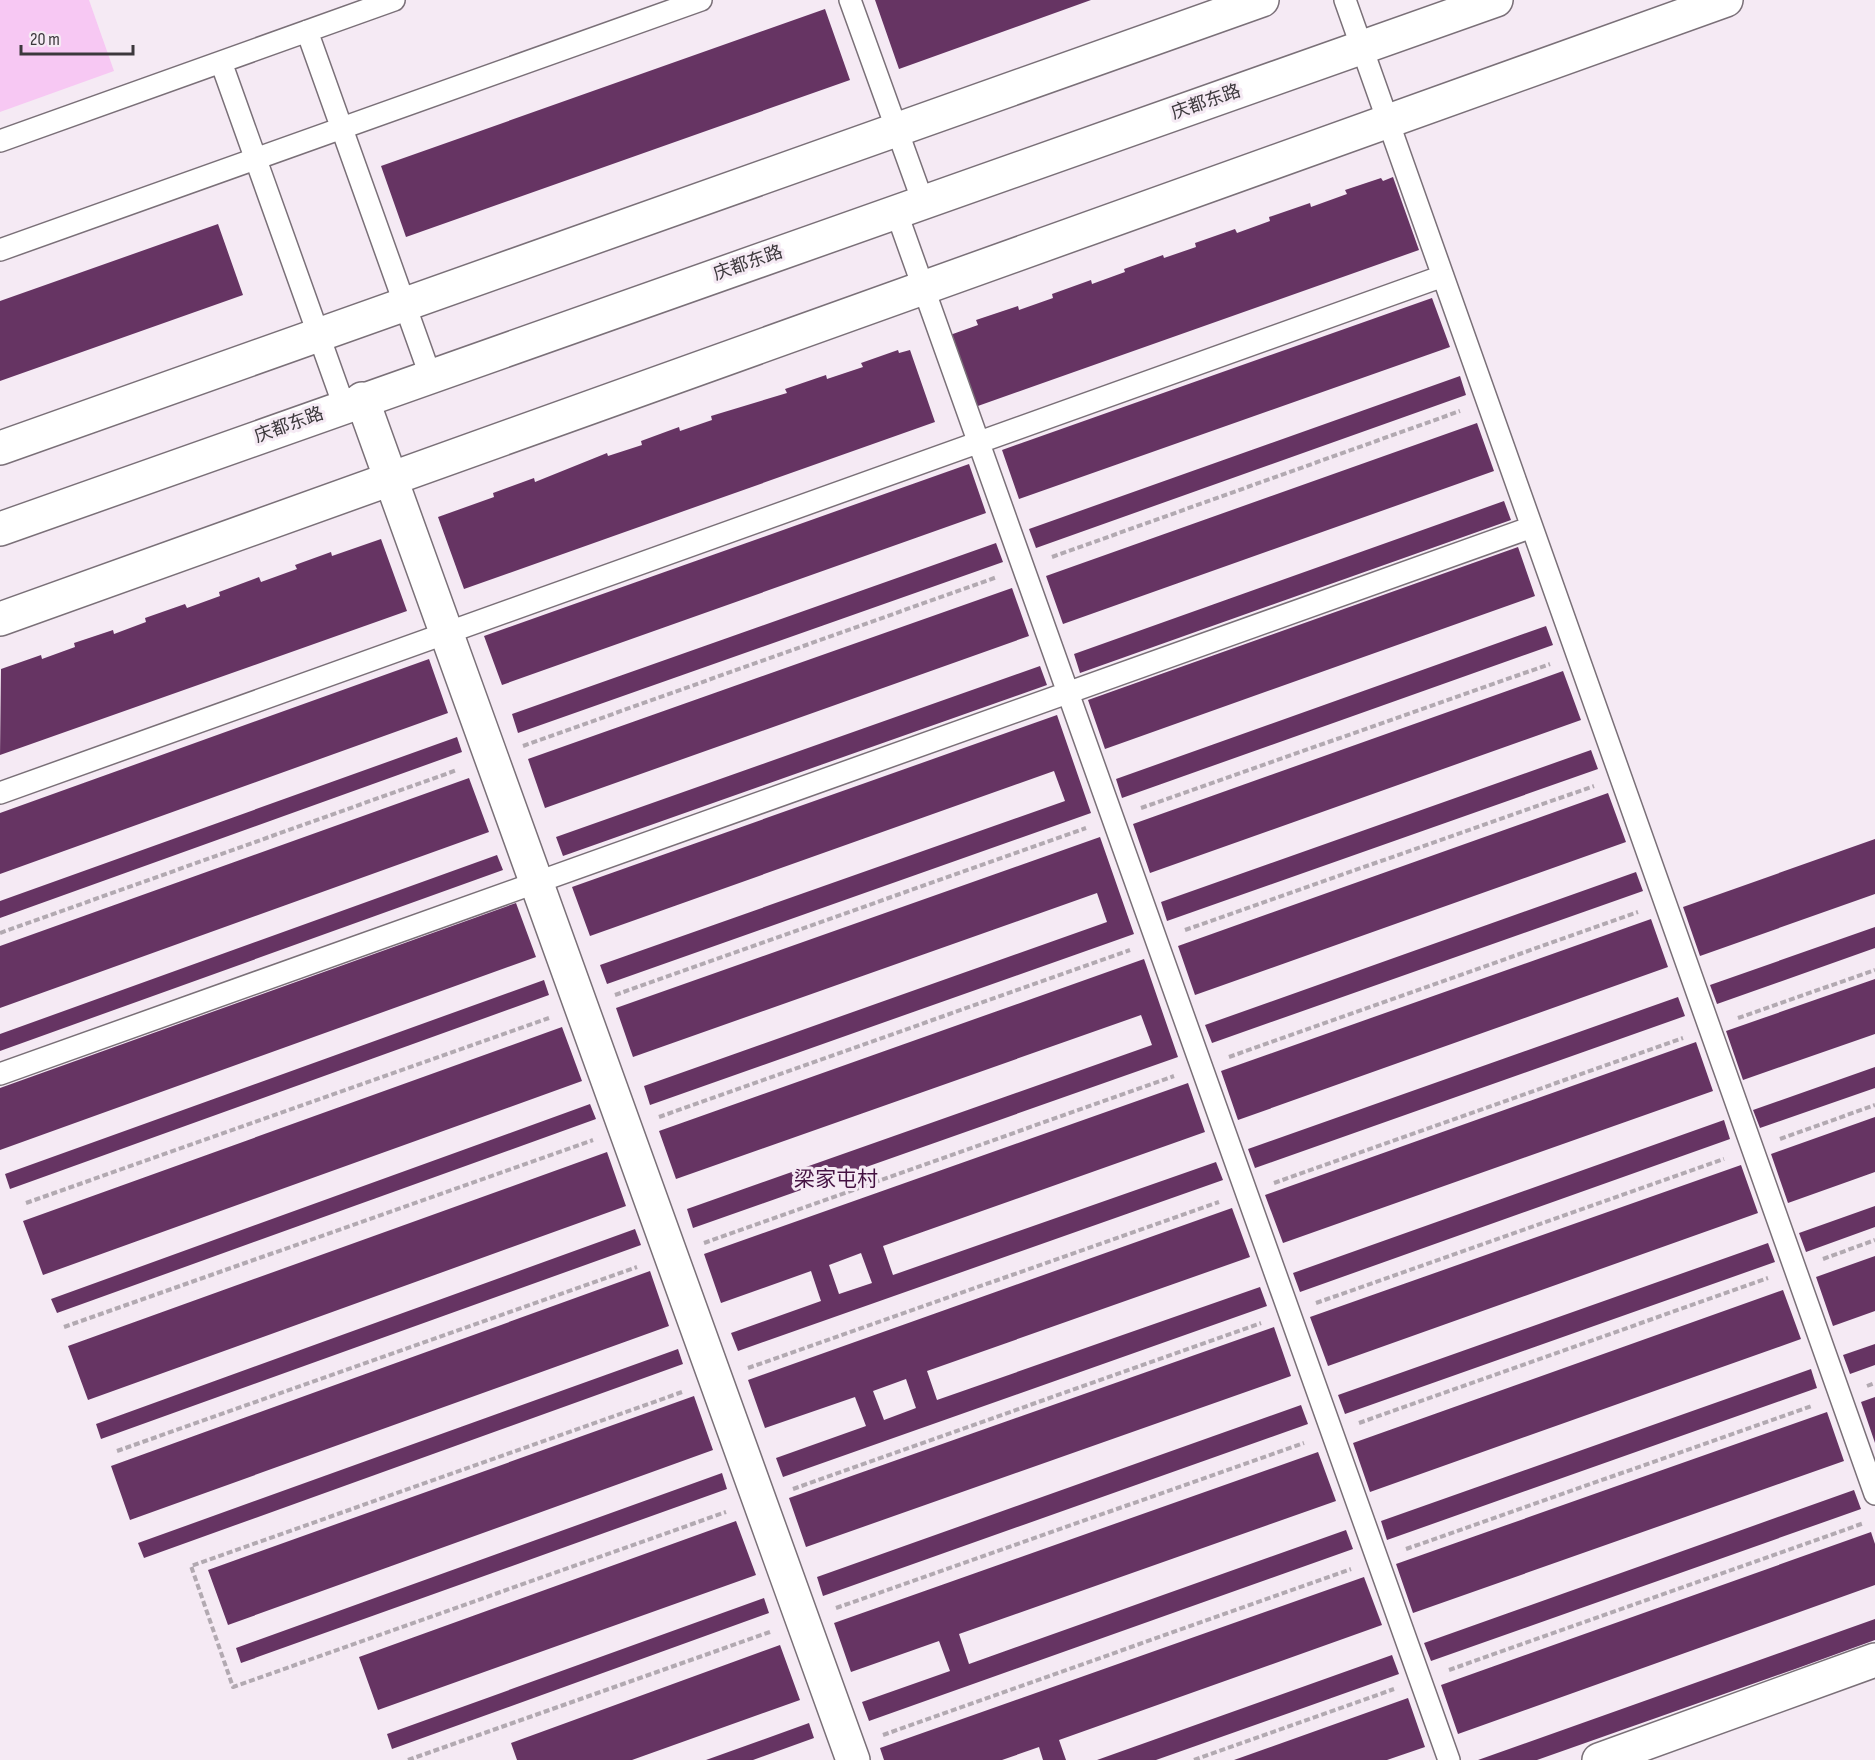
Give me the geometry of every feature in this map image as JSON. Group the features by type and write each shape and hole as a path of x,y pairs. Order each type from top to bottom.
{"street":[{"path":"0,448 1262,0"},
{"name":"庆都东路","path":"0,529 353,402 1496,0"},
{"path":"0,619 1726,0"},
{"path":"353,402 391,478 851,1753"},
{"path":"1599,1760 1875,1660"}],"lane":[{"path":"0,141 394,0"},
{"path":"0,250 701,0"},
{"path":"850,0 897,130 923,288 1449,1760"},
{"path":"1345,0 1875,1494"},
{"path":"307,31 430,375"},
{"path":"221,62 319,335 353,402"},
{"path":"0,793 1443,276"},
{"path":"0,1074 1532,527"}],"path":[{"path":"0,933 1487,401"},
{"path":"26,1203 1577,654"},
{"path":"64,1327 1620,776"},
{"path":"117,1450 1665,903"},
{"path":"1875,970 191,1566 234,1687 1875,1105"},
{"path":"408,1760 1875,1240"},
{"path":"851,1753 1377,1560 1875,1383"},
{"path":"1194,1760 1875,1519"}],"shaded area":[{"path":"0,0 89,0 114,71 0,112"}],"building":[{"path":"875,0 1091,0 899,69"},
{"path":"825,9 850,80 406,237 381,166"},
{"path":"1393,177 1419,250 975,407 950,335 978,325 976,320 1018,306 1019,310 1053,298 1052,294 1091,280 1092,284 1163,255 1164,258 1196,247 1195,243 1235,229 1237,233 1270,221 1269,217 1310,203 1311,207 1347,194 1345,190 1381,178 1383,181"},
{"path":"218,224 243,295 0,381 0,301"},
{"path":"1432,298 1450,347 1019,499 1002,450"},
{"path":"898,350 899,353 910,350 935,422 464,589 438,517 494,497 493,493 534,478 535,482 607,453 608,456 642,445 641,441 679,427 680,431 712,420 711,416 787,393 785,389 826,375 827,379 863,367 861,363"},
{"path":"1460,376 1466,395 1036,548 1029,529"},
{"path":"1477,423 1494,471 1063,624 1046,576"},
{"path":"969,464 986,513 502,685 484,636"},
{"path":"1504,501 1511,520 1080,673 1074,654"},
{"path":"381,539 407,611 0,755 1,669 41,655 42,659 75,647 74,643 113,630 114,634 146,622 145,618 185,604 187,608 220,596 219,592 259,577 261,582 297,569 295,565 331,552 332,556"},
{"path":"996,543 1003,562 518,733 512,714"},
{"path":"1518,547 1535,596 1105,749 1088,700"},
{"path":"1012,588 1029,636 545,808 528,759"},
{"path":"1546,626 1553,645 1122,798 1116,779"},
{"path":"429,659 448,713 0,874 0,813"},
{"path":"1040,666 1047,685 563,856 556,837"},
{"path":"1563,671 1581,720 1150,873 1133,824"},
{"path":"1057,715 1091,813 607,984 600,965 1065,801 1054,771 590,936 572,887"},
{"path":"457,737 462,752 0,918 0,901"},
{"path":"1591,750 1598,769 1167,921 1161,902"},
{"path":"469,778 489,832 0,1008 0,946"},
{"path":"1608,793 1626,842 1195,995 1178,946"},
{"path":"1100,837 1134,934 650,1105 644,1086 1107,922 1097,893 633,1057 616,1008"},
{"path":"1875,839 1875,894 1700,956 1683,907"},
{"path":"497,855 503,870 0,1051 0,1034"},
{"path":"1636,872 1643,891 1212,1043 1205,1025"},
{"path":"516,903 536,957 0,1150 0,1088"},
{"path":"1651,919 1668,967 1238,1120 1221,1071"},
{"path":"1875,927 1875,948 1717,1004 1710,985"},
{"path":"1144,959 1178,1057 693,1228 687,1209 1152,1045 1141,1015 676,1179 659,1131"},
{"path":"1875,979 1875,1034 1743,1080 1726,1031"},
{"path":"544,980 549,995 10,1189 5,1174"},
{"path":"1678,997 1685,1016 1255,1168 1248,1149"},
{"path":"562,1027 582,1081 43,1275 23,1221"},
{"path":"1696,1042 1713,1091 1283,1243 1265,1195"},
{"path":"1875,1067 1875,1088 1760,1128 1753,1110"},
{"path":"1188,1083 1205,1132 883,1246 893,1275 1216,1162 1223,1180 738,1351 731,1333 821,1301 811,1271 721,1303 704,1254","holes":["861,1253 872,1283 839,1294 829,1265"]},
{"path":"590,1104 596,1119 57,1313 51,1299"},
{"path":"1875,1117 1875,1172 1788,1203 1771,1154"},
{"path":"1724,1120 1730,1139 1300,1292 1293,1273"},
{"path":"607,1152 626,1206 88,1400 68,1346"},
{"path":"1741,1165 1758,1213 1328,1366 1310,1317"},
{"path":"1875,1206 1875,1227 1806,1252 1799,1233"},
{"path":"1232,1208 1250,1257 927,1371 937,1400 1260,1287 1267,1306 783,1477 776,1458 866,1426 855,1397 765,1428 748,1380","holes":["906,1379 916,1408 884,1420 873,1391"]},
{"path":"635,1229 641,1245 101,1439 96,1424"},
{"path":"1768,1243 1775,1262 1345,1414 1338,1395"},
{"path":"1875,1256 1875,1311 1833,1326 1816,1277"},
{"path":"650,1271 669,1326 130,1520 111,1466"},
{"path":"1783,1290 1801,1339 1370,1492 1353,1443"},
{"path":"1274,1327 1291,1376 806,1547 789,1498"},
{"path":"1875,1344 1875,1365 1850,1374 1843,1355"},
{"path":"678,1349 683,1364 144,1558 138,1543"},
{"path":"1811,1369 1817,1388 1387,1540 1381,1521"},
{"path":"694,1396 713,1450 228,1625 208,1570"},
{"path":"1875,1397 1875,1443 1861,1402"},
{"path":"1301,1405 1308,1424 823,1596 817,1577"},
{"path":"1827,1412 1844,1461 1413,1613 1396,1564"},
{"path":"1318,1452 1336,1501 959,1634 969,1664 1346,1530 1353,1549 869,1721 862,1702 950,1671 939,1641 851,1672 834,1623"},
{"path":"722,1473 727,1489 241,1663 236,1648"},
{"path":"1854,1490 1861,1509 1431,1661 1424,1643"},
{"path":"736,1521 756,1575 378,1710 359,1657"},
{"path":"1871,1532 1875,1544 1875,1585 1458,1734 1441,1685"},
{"path":"1364,1577 1382,1625 1059,1740 1066,1760 1043,1760 1039,1747 1002,1760 884,1760 880,1748"},
{"path":"764,1598 769,1613 392,1749 387,1734"},
{"path":"1875,1619 1875,1640 1798,1668 1537,1760 1478,1760"},
{"path":"780,1645 800,1700 632,1760 517,1760 511,1743"},
{"path":"1392,1655 1399,1674 1156,1760 1097,1760"},
{"path":"1408,1698 1425,1747 1387,1760 1234,1760"},
{"path":"809,1723 814,1738 753,1760 706,1760"}],"district":[{"name":"梁家屯村","path":"836,1179"}]}
